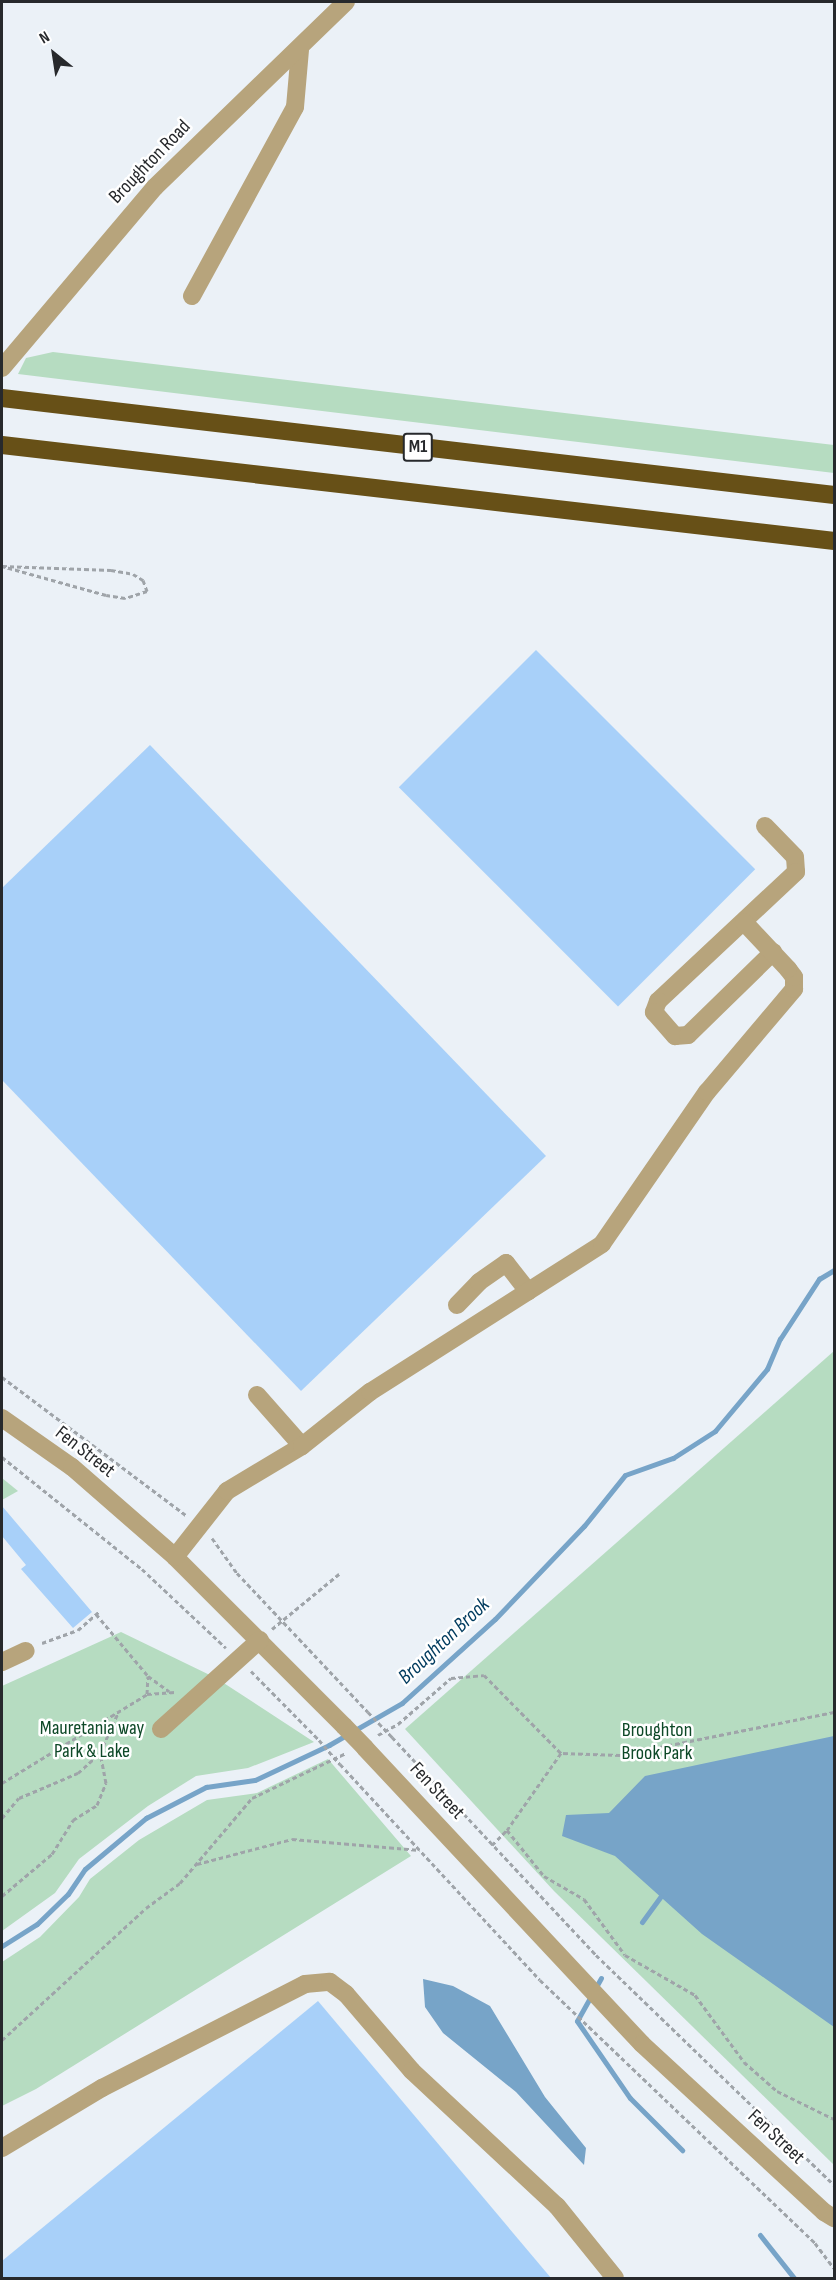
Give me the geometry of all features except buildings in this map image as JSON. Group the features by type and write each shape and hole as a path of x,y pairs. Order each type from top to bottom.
{"highway":[{"name":"M1","path":"2,398 834,495"},
{"name":"M1","path":"2,445 834,541"}],"street":[{"name":"Broughton Road","path":"2,368 155,187 242,100 300,50 346,2"},
{"path":"192,296 295,107 300,50"},
{"path":"765,826 798,866 791,878 653,1008 675,1036 688,1035 773,952"},
{"path":"175,1557 227,1491 302,1446 370,1392 602,1244 707,1092 791,994 794,977 744,922"},
{"path":"457,1305 479,1282 506,1263 528,1291"},
{"path":"257,1395 302,1446"},
{"name":"Fen Street","path":"2,1418 72,1467 175,1557 260,1640 344,1726 360,1747 642,2044 829,2215 834,2231"},
{"path":"161,1729 260,1640"},
{"path":"2,1662 26,1651"},
{"path":"2,2148 102,2088 305,1984 330,1982 346,1994 412,2071 558,2206 615,2278"}],"path":[{"path":"2,566 111,570 132,574 143,580 147,591 124,598 106,595 2,566"},
{"path":"2,1377 181,1512"},
{"path":"2,1457 141,1569 238,1659 319,1740 574,2013 815,2243 834,2268"},
{"path":"211,1537 237,1573 596,1955 834,2185"},
{"path":"260,1640 339,1574"},
{"path":"26,1651 78,1630 100,1611"},
{"path":"96,1614 148,1676 171,1692"},
{"path":"219,1641 219,1677"},
{"path":"2,2040 146,1908 180,1883 252,1798 360,1747 398,1724 451,1678 484,1675 561,1753 620,1755 834,1712"},
{"path":"147,1694 148,1676"},
{"path":"2,1784 147,1694 182,1692"},
{"path":"2,1818 19,1798 78,1773 100,1753 118,1711"},
{"path":"2,1896 52,1854 73,1820 97,1805 106,1783 100,1753"},
{"path":"492,1845 507,1830 561,1753"},
{"path":"507,1830 544,1876 584,1899 625,1955 695,1995 744,2062 777,2091 834,2119"},
{"path":"195,1864 292,1839 420,1850"}],"green space":[{"path":"53,352 834,445 834,473 18,374 26,358"},
{"name":"Broughton Brook Park","path":"834,1351 834,2165 554,1891 405,1729"},
{"path":"2,1478 18,1491 2,1500"},
{"name":"Mauretania way Park & Lake","path":"121,1632 216,1678 314,1742 248,1768 196,1776 148,1806 79,1859 55,1893 2,1931 2,1686"},
{"path":"328,1759 411,1856 36,2089 2,2106 2,1962 40,1937 79,1897 90,1879 139,1840 207,1800 257,1793"}],"water":[{"path":"834,1736 834,2027 702,1934 615,1856 562,1836 566,1815 609,1813 645,1776"},
{"path":"423,1979 453,1986 490,2006 545,2097 586,2148 584,2165 516,2092 443,2033 425,2007"}],"waterway":[{"name":"Broughton Brook","path":"2,1946 37,1924 68,1894 85,1869 146,1818 206,1787 255,1780 329,1745 402,1703 495,1619 584,1526 625,1475 673,1458 715,1431 767,1369 780,1339 819,1279 834,1270"},
{"path":"642,1922 660,1897"},
{"path":"601,1978 577,2021 630,2098 682,2150"},
{"path":"760,2235 794,2278"}]}
